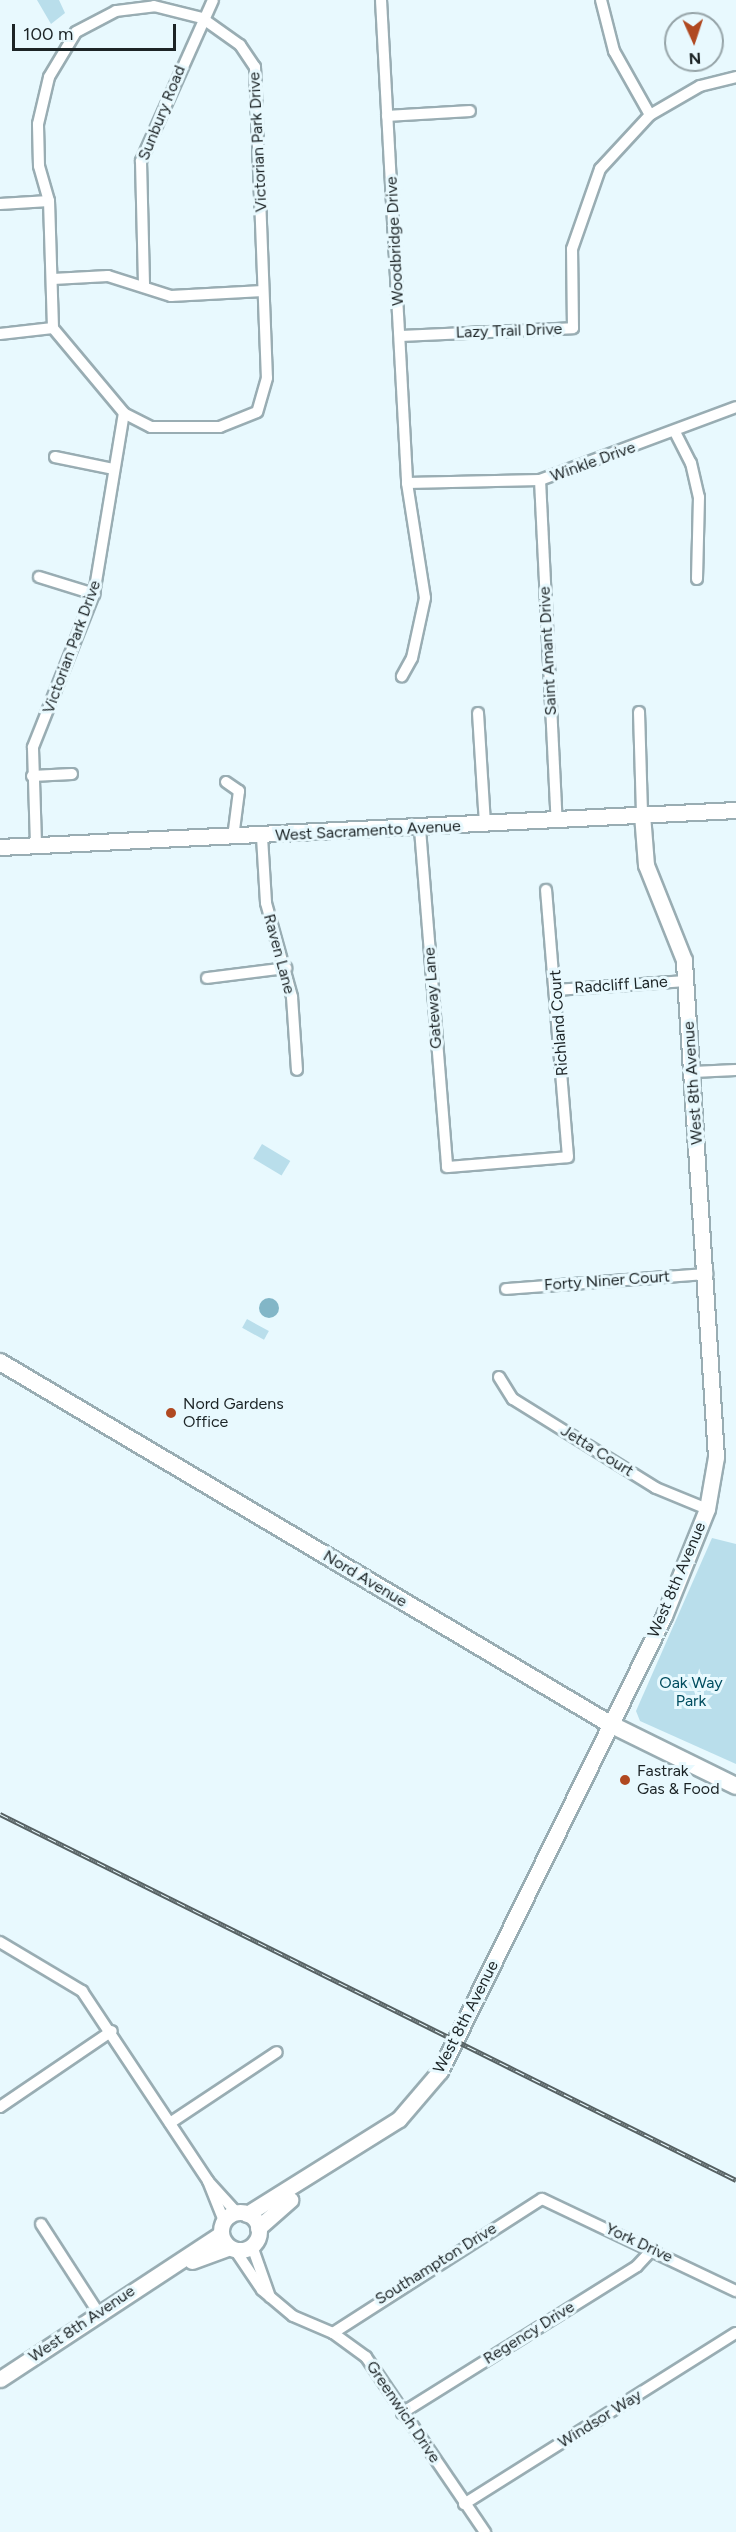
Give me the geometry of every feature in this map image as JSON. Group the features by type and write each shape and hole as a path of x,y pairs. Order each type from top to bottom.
{"main road":[{"name":"Nord Avenue","path":"0,1362 610,1724 736,1786"}],"street":[{"name":"Sunbury Road","path":"144,284 141,161 202,18 213,0"},
{"name":"Woodbridge Drive","path":"381,0 407,483 425,598 412,658 402,676"},
{"path":"601,0 614,51 650,115"},
{"name":"Victorian Park Drive","path":"154,6 202,18 240,45 255,67 267,378 257,412 209,427 152,427 124,413 52,328 53,279 48,201 39,166 38,124 49,77 76,32 116,11 154,6"},
{"name":"Lazy Trail Drive","path":"400,336 573,328 572,249 587,195 616,147 650,115 700,86 736,77"},
{"path":"387,116 470,111"},
{"path":"0,204 48,201"},
{"path":"53,279 108,276 144,284 171,296 263,291"},
{"path":"0,334 52,328"},
{"name":"Winkle Drive","path":"407,483 540,480 675,432 736,406"},
{"name":"Victorian Park Drive","path":"36,844 32,776 33,747 94,594 124,413"},
{"path":"675,432 691,463 699,497 696,579"},
{"path":"55,457 113,469"},
{"name":"Saint Amant Drive","path":"540,480 557,822"},
{"path":"39,577 94,594"},
{"path":"639,712 642,814"},
{"path":"478,714 484,824"},
{"path":"32,776 72,774"},
{"path":"226,782 239,791 233,838"},
{"name":"West Sacramento Avenue","path":"0,847 262,837 557,822 642,814 736,810"},
{"name":"West 8th Avenue","path":"0,2379 98,2312 164,2271 232,2220 316,2175 399,2119 440,2071 664,1616 707,1509 716,1456 707,1274 684,960 646,865 642,814"},
{"name":"Gateway Lane","path":"420,829 447,1167 568,1157"},
{"name":"Raven Lane","path":"262,837 266,903 285,968 297,1070"},
{"name":"Richland Court","path":"546,890 557,990 568,1157"},
{"path":"207,978 285,968"},
{"name":"Radcliff Lane","path":"557,990 685,981"},
{"path":"693,1072 736,1070"},
{"name":"Forty Niner Court","path":"506,1289 707,1274"},
{"name":"Jetta Court","path":"499,1377 513,1399 656,1488 707,1509"},
{"path":"0,1942 82,1991 112,2031 232,2220 233,2248"},
{"path":"0,2107 112,2031"},
{"path":"170,2123 277,2052"},
{"name":"West 8th Avenue","path":"258,2228 316,2175"},
{"path":"208,2181 232,2220 258,2228 252,2246"},
{"name":"York Drive","path":"542,2199 736,2291"},
{"name":"Southampton Drive","path":"333,2333 542,2199"},
{"path":"41,2224 98,2312"},
{"name":"West 8th Avenue","path":"164,2271 233,2248 252,2246"},
{"name":"Greenwich Drive","path":"252,2246 270,2296"},
{"name":"Greenwich Drive","path":"233,2248 270,2296 293,2316 333,2333 366,2357 484,2532"},
{"name":"Regency Drive","path":"402,2413 637,2266 652,2250"},
{"name":"Windsor Way","path":"464,2504 736,2333"}],"green space":[{"path":"37,0 59,0 65,13 51,24"},
{"path":"262,1144 290,1161 282,1176 253,1159"},
{"path":"247,1319 269,1331 264,1340 242,1328"},
{"name":"Oak Way Park","path":"712,1538 736,1544 736,1764 640,1721 636,1711"}],"shaded area":[{"path":"265,1298 273,1298 279,1304 279,1312 273,1318 265,1318 259,1312 259,1304"}],"railway":[{"path":"0,1814 736,2180"}],"place":[{"name":"Nord Gardens Office","path":"171,1413"},
{"name":"Fastrak Gas & Food","path":"625,1780"}]}
